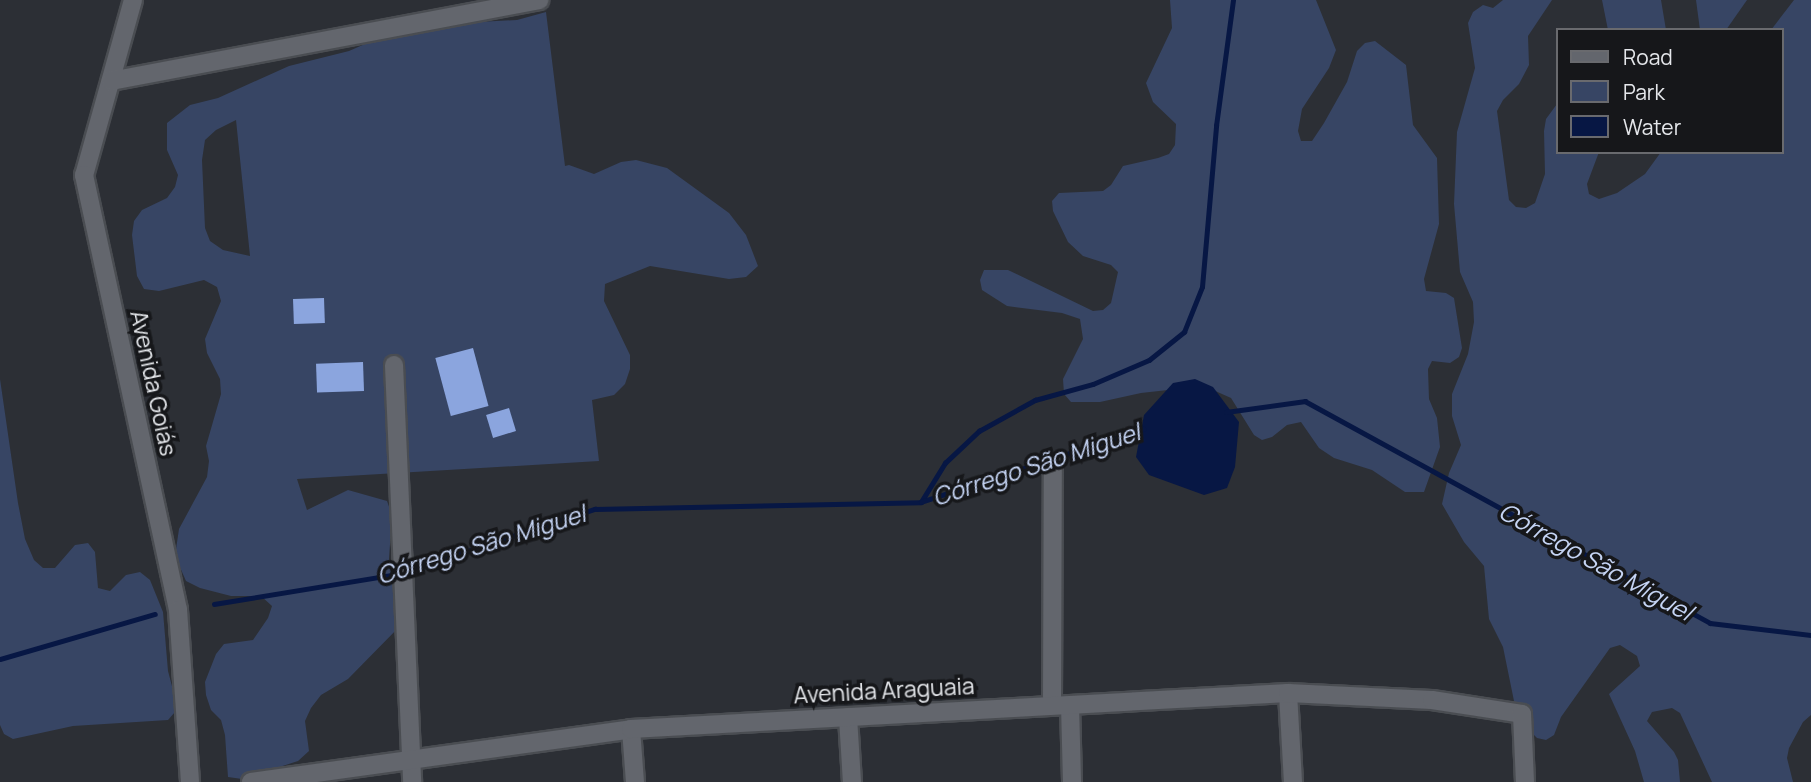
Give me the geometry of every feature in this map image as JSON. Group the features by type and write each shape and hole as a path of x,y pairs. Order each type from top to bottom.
{"street":[{"name":"Avenida Goiás","path":"133,0 84,175 178,610 190,782"},
{"path":"111,81 539,0"},
{"path":"394,365 412,782"},
{"path":"1053,466 1061,705 1072,782"},
{"path":"1288,692 1293,782"},
{"name":"Avenida Araguaia","path":"251,782 631,729 1288,692 1432,700 1522,714 1525,782"},
{"path":"848,717 852,782"},
{"path":"631,729 635,782"}],"green space":[{"path":"1170,0 1316,0 1336,50 1329,68 1302,109 1298,131 1301,141 1312,141 1324,123 1347,82 1357,51 1365,43 1375,41 1406,65 1413,125 1437,158 1439,224 1424,279 1426,291 1446,293 1454,298 1462,348 1459,357 1450,363 1432,361 1428,369 1429,399 1437,418 1440,447 1424,492 1405,492 1372,470 1334,458 1319,448 1301,422 1287,425 1272,437 1262,440 1254,435 1231,398 1204,386 1141,393 1100,402 1071,402 1064,394 1063,379 1083,339 1080,319 1062,313 1007,306 982,290 980,280 984,270 1008,270 1093,311 1103,310 1111,303 1118,272 1111,265 1083,256 1068,242 1053,211 1052,201 1059,193 1103,191 1111,185 1123,166 1169,154 1175,145 1176,124 1153,102 1146,83 1172,28"},
{"path":"1503,0 1552,0 1528,36 1529,65 1519,84 1503,100 1497,111 1509,200 1516,207 1526,208 1535,203 1545,174 1544,131 1546,119 1556,105 1556,154 1598,154 1587,184 1589,194 1599,199 1617,193 1645,174 1660,154 1783,154 1783,28 1773,28 1794,0 1811,0 1811,715 1803,722 1789,748 1787,758 1793,782 1712,782 1680,713 1672,708 1652,712 1647,721 1674,752 1678,760 1680,782 1644,782 1635,751 1609,694 1640,666 1637,656 1620,645 1610,648 1561,717 1554,735 1546,740 1537,738 1529,730 1514,701 1503,647 1489,619 1484,566 1464,542 1442,504 1449,473 1461,445 1452,416 1452,394 1468,354 1474,322 1473,302 1460,272 1454,204 1457,132 1475,68 1468,23 1473,12 1483,5 1493,8"},
{"path":"1602,0 1661,0 1666,28 1608,28"},
{"path":"1696,0 1747,0 1727,28 1700,28"},
{"path":"546,12 565,166 594,174 621,162 636,160 667,168 729,213 746,235 758,266 746,277 729,279 650,266 605,284 604,301 630,355 630,369 625,384 614,395 592,400 599,461 297,479 307,510 348,490 387,501 392,515 389,559 405,592 403,623 348,679 321,695 311,708 305,721 309,751 298,761 242,779 228,777 225,735 221,720 211,710 205,682 216,654 224,644 253,640 268,618 272,606 261,596 231,596 200,588 186,581 175,556 179,529 207,477 209,461 206,446 221,394 220,379 207,353 205,339 221,301 217,287 204,280 159,291 144,289 137,276 132,235 134,221 142,210 167,198 175,187 178,175 167,150 167,123 190,105 218,98 289,66 349,51 374,40 460,23 517,20","holes":["236,120 250,256 223,250 210,241 205,228 202,160 205,140 216,130"]},
{"path":"0,379 18,503 25,539 34,560 43,568 55,568 75,545 88,543 95,552 98,588 110,591 126,575 140,572 150,580 163,612 168,671 177,705 168,720 73,726 13,739 4,734 0,725"}],"water":[{"path":"1195,379 1213,387 1239,422 1235,467 1227,488 1204,495 1149,475 1136,457 1144,415 1173,383"}],"building":[{"path":"324,298 325,323 294,324 293,299"},
{"path":"473,348 489,406 451,416 435,358"},
{"path":"363,362 364,391 317,393 316,364"},
{"path":"509,408 516,431 493,438 486,415"}],"waterway":[{"path":"921,502 945,463 979,431 1035,400 1093,384 1149,360 1184,332 1202,287 1216,126 1233,0"},
{"name":"Córrego São Miguel","path":"1226,412 1305,401 1710,623 1811,635"},
{"name":"Córrego São Miguel","path":"407,571 595,509 921,502 1143,429"},
{"name":"Córrego São Miguel","path":"214,604 398,574"},
{"name":"Córrego São Miguel","path":"0,659 155,614"}]}
